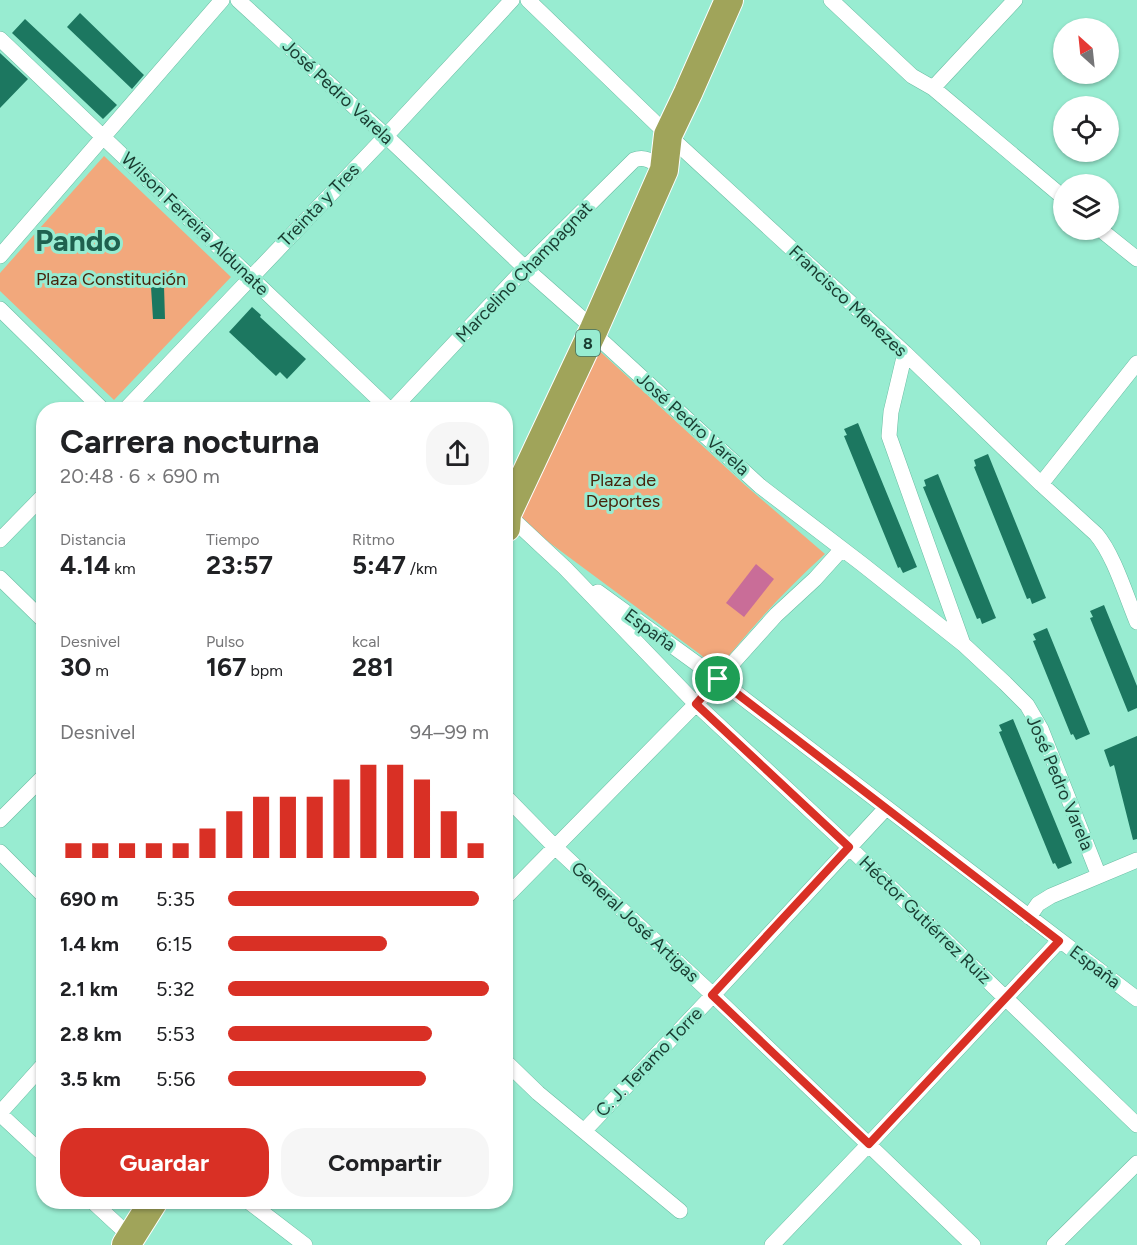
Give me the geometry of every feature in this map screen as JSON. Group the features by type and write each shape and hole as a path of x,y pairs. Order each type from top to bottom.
{"highway":[{"name":"8","path":"513,503 594,329 664,170 668,135 729,0"},
{"path":"136,1243 150,1209"},
{"path":"136,1243 167,1209"}],"street":[{"path":"0,256 222,0"},
{"name":"José Pedro Varela","path":"237,0 386,136 525,268 594,329 602,341 760,486 963,645 1027,705 1041,729 1099,876"},
{"name":"Treinta y Tres","path":"133,402 512,0"},
{"name":"Francisco Menezes","path":"528,0 668,135 905,353 1096,534 1103,543 1137,622"},
{"path":"831,0 912,76 933,88 1053,189"},
{"path":"933,88 1015,0"},
{"name":"Wilson Ferreira Aldunate","path":"0,39 382,402"},
{"name":"Marcelino Champagnat","path":"399,402 525,268 634,160 645,158 664,170"},
{"path":"1113,240 1137,259"},
{"path":"0,309 95,402"},
{"path":"905,353 891,412 889,436 963,645"},
{"path":"1041,484 1137,363"},
{"path":"0,540 36,503"},
{"name":"Héctor Gutiérrez Ruiz","path":"513,524 564,568 696,704 849,847 1137,1125"},
{"path":"513,890 696,704 776,615 815,579 842,549"},
{"name":"España","path":"564,568 718,679 1137,999"},
{"path":"0,578 36,613"},
{"path":"0,820 36,784"},
{"name":"General José Artigas","path":"513,804 555,847 973,1245"},
{"name":"C. J. Teramo Torre","path":"584,1131 886,808"},
{"path":"0,852 36,888"},
{"path":"1029,917 1038,904 1051,896 1137,860"},
{"path":"772,1245 1059,941"},
{"path":"513,1069 538,1093 680,1211"},
{"path":"36,1073 0,1114 36,1148"},
{"path":"1054,1245 1137,1162"},
{"path":"100,1209 136,1243"},
{"path":"258,1209 305,1245"}],"green space":[{"name":"Plaza Constitución","path":"104,156 231,277 114,400 0,291 0,273"},
{"name":"Plaza de Deportes","path":"592,344 745,485 825,554 768,610 717,670 701,655 531,529 513,515 513,509"}],"shaded area":[{"path":"756,564 774,579 744,617 726,603"}],"building":[{"path":"80,13 144,75 132,89 67,27"},
{"path":"25,19 117,105 103,119 12,33"},
{"path":"0,53 28,79 0,108"},
{"path":"164,286 165,319 153,319 151,287"},
{"path":"252,307 306,359 287,379 280,372 276,376 229,332"},
{"path":"858,423 917,567 903,573 900,567 898,568 844,436 847,435 844,429"},
{"path":"988,454 1046,598 1032,604 1030,598 1027,599 974,467 976,466 974,460"},
{"path":"938,474 996,618 982,624 980,618 977,619 923,487 926,486 924,480"},
{"path":"1104,605 1137,686 1137,708 1128,712 1090,618 1093,617 1090,611"},
{"path":"1047,628 1090,734 1076,740 1073,734 1071,735 1033,641 1036,640 1033,634"},
{"path":"1013,719 1072,863 1058,869 1055,863 1053,864 999,732 1002,731 999,725"},
{"path":"1137,736 1137,839 1133,840 1114,765 1110,767 1104,750"}],"district":[{"name":"Pando","path":"78,241"}],"route":[{"path":"718,679 1059,941 869,1144 712,995 849,847 696,704 718,679"}]}
